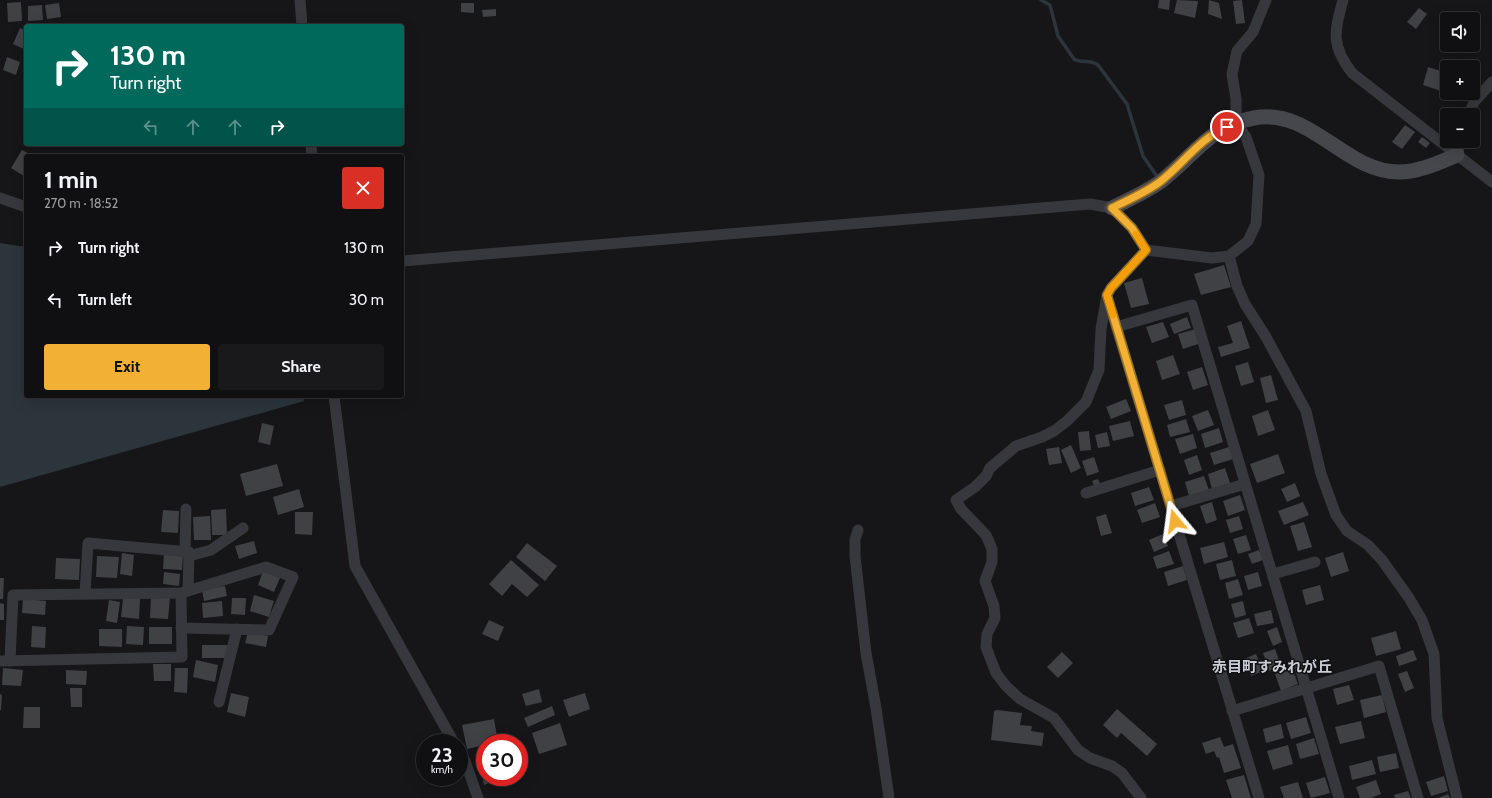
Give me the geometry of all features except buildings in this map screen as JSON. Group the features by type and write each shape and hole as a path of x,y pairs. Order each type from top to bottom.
{"street":[{"path":"300,0 302,24"},
{"path":"1146,250 1212,258 1229,256 1248,241 1256,224 1258,211 1259,175 1246,137 1236,123 1236,99 1232,74 1237,51 1253,32 1266,0"},
{"path":"1343,0 1336,32 1336,46 1344,62 1352,73 1440,135"},
{"path":"1472,108 1474,102 1492,82"},
{"path":"1112,208 1159,183 1212,134 1236,123 1255,117 1282,118 1300,124 1349,156 1366,165 1383,171 1415,171 1459,148 1492,182"},
{"path":"0,198 24,206"},
{"path":"404,261 1090,204 1112,208 1132,228 1146,250"},
{"path":"1141,798 1122,773 1112,766 1090,758 1078,750 1054,718 1020,699 1006,686 996,673 986,647 987,634 995,618 994,606 985,581 992,562 992,549 986,535 961,509 956,500 975,487 986,476 990,468 1016,446 1054,431 1067,422 1086,402 1099,370 1101,329 1107,295 1111,288 1146,250"},
{"path":"1229,256 1237,286 1245,304 1266,337 1306,411 1321,474 1336,515 1347,531 1368,545 1382,560 1409,598 1422,620 1434,654 1437,718 1457,798"},
{"path":"1107,295 1259,798"},
{"path":"1116,327 1192,305 1339,798"},
{"path":"334,398 355,566 449,734"},
{"path":"1086,493 1160,470"},
{"path":"1171,506 1245,484"},
{"path":"181,628 268,630 293,577 266,567 184,592 13,595 5,661 182,657 181,628 184,592 187,554 186,509"},
{"path":"85,594 88,543 187,554 211,550 243,528"},
{"path":"858,530 855,540 855,556 866,653 876,708 889,798"},
{"path":"1272,574 1315,562"},
{"path":"219,702 236,629"},
{"path":"1232,711 1379,666 1418,798"},
{"path":"468,770 478,798"}],"shaded area":[{"path":"0,243 24,247 24,398 303,398 304,401 0,487"}],"waterway":[{"path":"1041,0 1050,5 1058,36 1074,59 1092,62 1098,65 1127,104 1143,156 1156,175"}],"slow traffic":[{"path":"1113,315 1107,295 1111,288 1146,250 1136,234"}],"district":[{"name":"赤目町すみれが丘","path":"1272,667"}],"route":[{"path":"1175,521 1107,295 1111,288 1146,250 1125,219 1112,208 1159,183 1202,142 1217,131 1227,127"}]}
